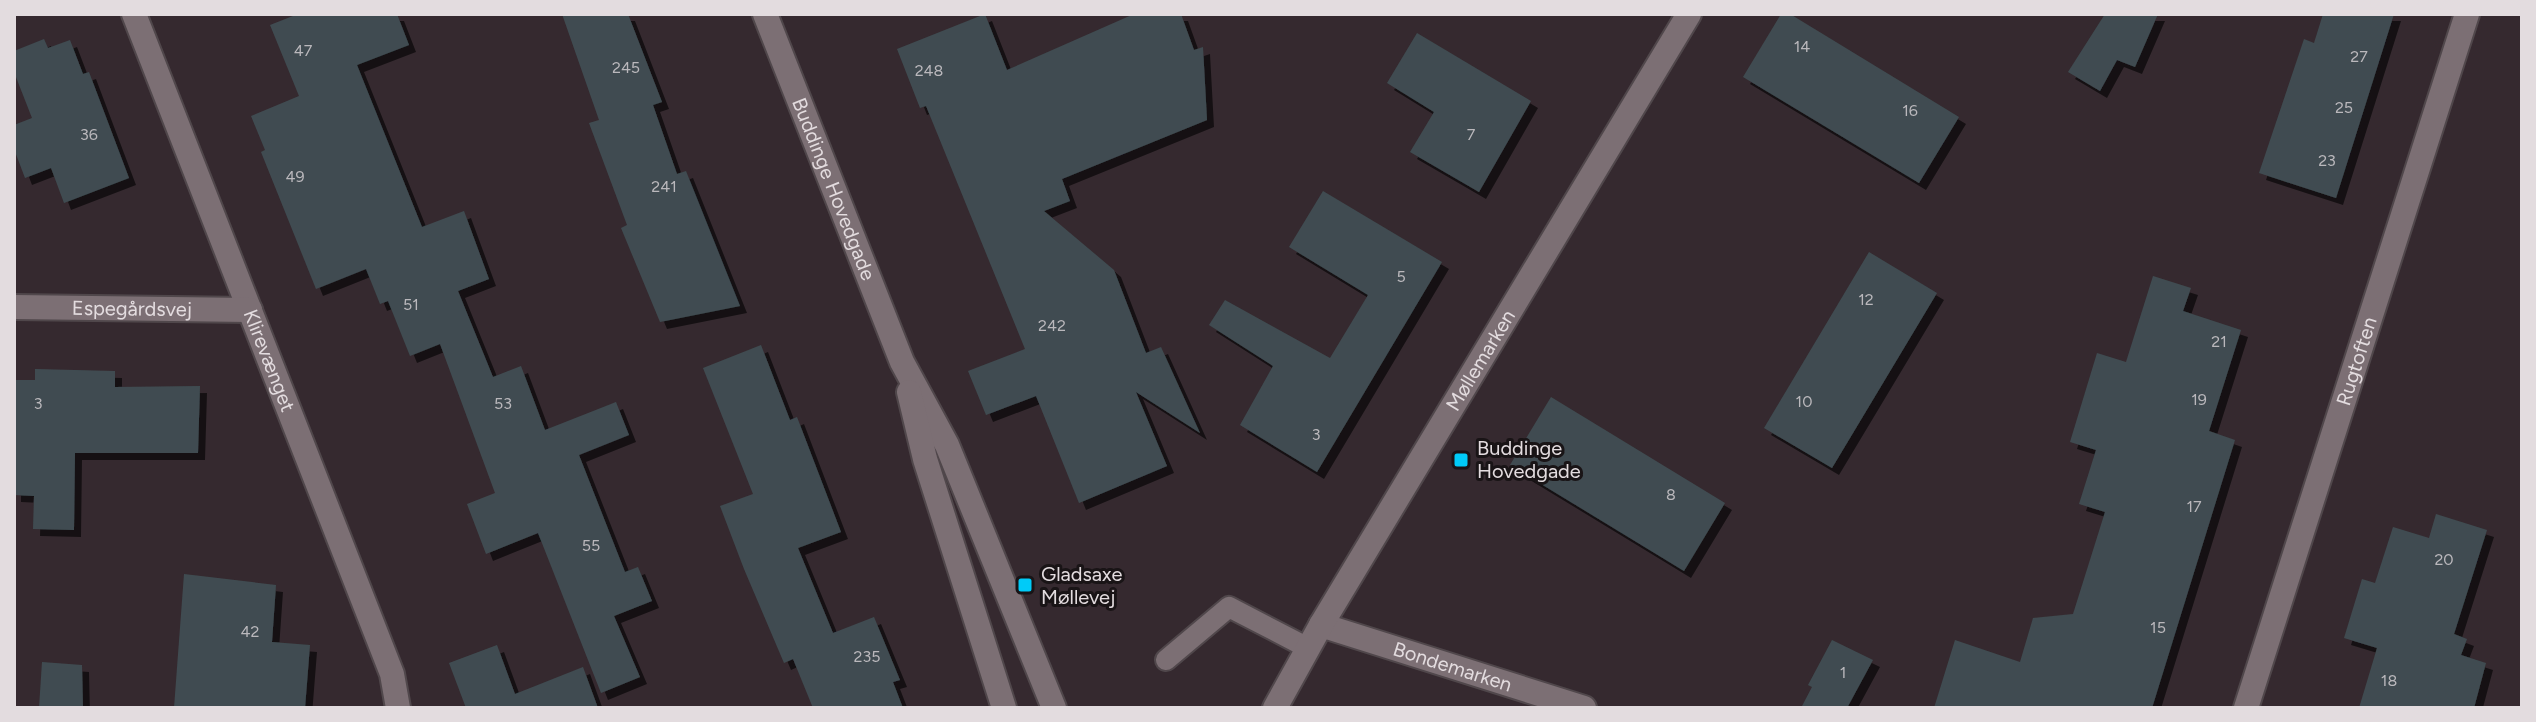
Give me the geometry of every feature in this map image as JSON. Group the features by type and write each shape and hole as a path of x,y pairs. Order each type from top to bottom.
{"street":[{"name":"Klirevænget","path":"134,14 392,674 398,708"},
{"name":"Buddinge Hovedgade","path":"765,14 902,362 947,445 1054,708"},
{"name":"Møllemarken","path":"1275,708 1321,625 1689,14"},
{"name":"Rugtoften","path":"2246,708 2467,14"},
{"name":"Espegårdsvej","path":"14,307 250,310"},
{"name":"Buddinge Hovedgade","path":"902,362 925,459 1004,708"},
{"name":"Bondemarken","path":"1321,625 1584,708"}],"lane":[{"path":"1166,660 1229,607 1308,648"}],"building":[{"path":"298,14 397,14 409,45 357,65 422,227 464,211 489,279 458,291 493,377 521,366 545,430 616,402 629,435 579,455 625,572 638,567 652,601 614,616 640,677 601,693 538,533 486,554 467,504 495,493 440,344 410,356 388,301 380,304 366,269 316,289 261,152 265,150 251,116 299,96 270,25"},
{"path":"562,14 628,14 662,102 653,105 677,174 686,171 740,306 660,322 621,228 627,225 589,123 599,120"},
{"path":"985,14 1007,70 1134,14 1181,14 1194,50 1203,47 1207,120 1062,179 1070,201 1044,211 1114,270 1146,353 1161,347 1200,433 1136,392 1167,466 1079,503 1036,396 986,415 968,371 1025,349 926,106 920,108 897,49"},
{"path":"1781,14 1790,14 1959,117 1919,183 1743,77"},
{"path":"2105,14 2158,14 2135,67 2117,60 2100,91 2068,72"},
{"path":"2323,14 2394,14 2336,198 2259,173 2304,39 2314,43"},
{"path":"1417,33 1531,101 1479,192 1410,152 1434,112 1387,83"},
{"path":"44,39 48,48 70,40 83,74 89,72 129,178 64,203 51,168 25,178 14,149 14,125 32,118 14,72 14,51"},
{"path":"1323,191 1442,262 1317,472 1240,425 1273,366 1209,325 1225,300 1330,358 1368,295 1289,247"},
{"path":"1869,252 1937,293 1832,468 1764,428"},
{"path":"2153,276 2191,288 2183,311 2241,330 2209,431 2235,440 2152,708 1934,708 1955,640 2020,662 2033,618 2073,614 2105,512 2079,504 2096,450 2070,442 2097,353 2126,362"},
{"path":"761,345 790,420 797,417 841,532 798,548 833,633 874,617 900,680 893,682 903,708 813,708 793,659 784,663 744,569 720,506 753,494 703,368"},
{"path":"35,369 115,371 115,387 200,386 198,453 75,453 74,530 33,529 34,496 14,495 14,380 35,380"},
{"path":"1551,397 1725,503 1684,571 1510,465"},
{"path":"2436,514 2487,530 2454,634 2467,639 2461,655 2486,663 2474,708 2359,708 2377,648 2344,638 2362,579 2375,583 2393,527 2429,538"},
{"path":"184,574 276,585 272,642 310,645 305,708 174,708"},
{"path":"1832,640 1873,660 1847,708 1801,708 1812,687 1808,685"},
{"path":"497,645 515,694 583,667 598,708 466,708 449,663"},
{"path":"42,662 82,665 83,708 39,708"}],"place":[{"name":"Buddinge Hovedgade","path":"1461,460"},
{"name":"Gladsaxe Møllevej","path":"1025,585"}]}
